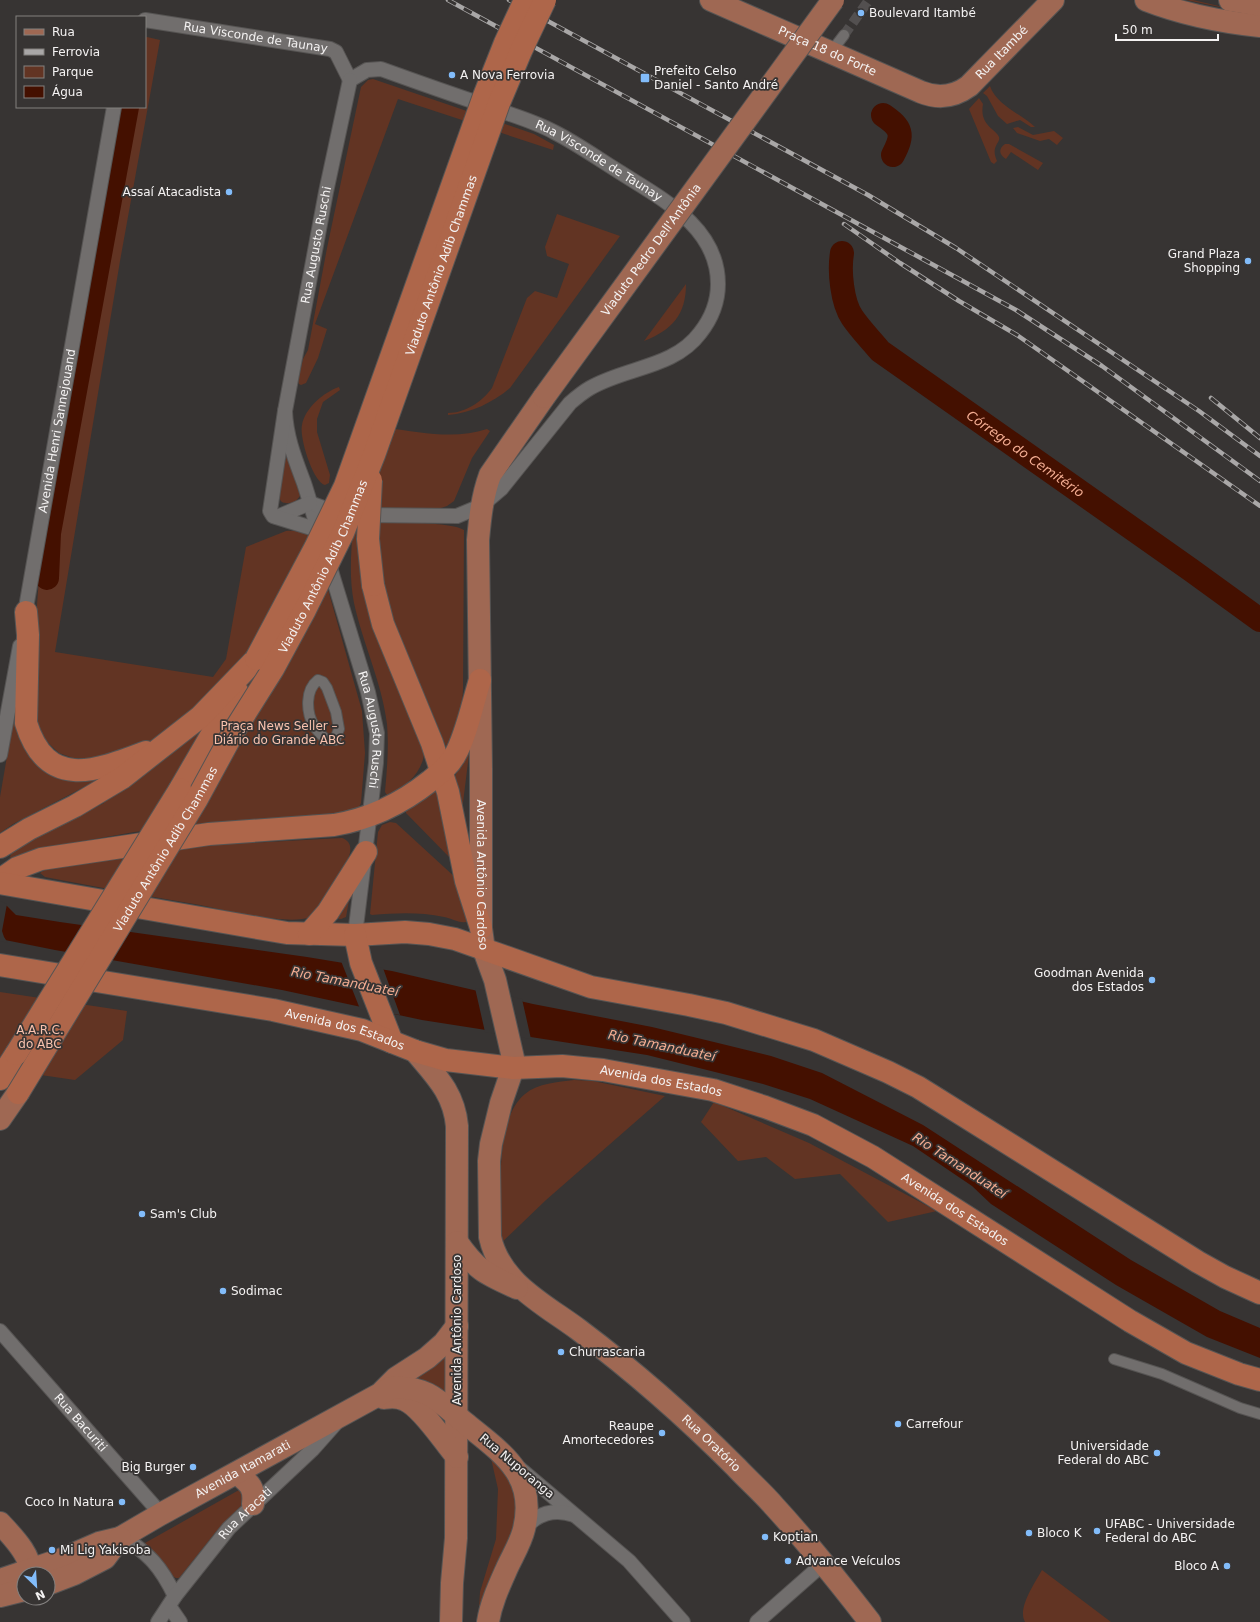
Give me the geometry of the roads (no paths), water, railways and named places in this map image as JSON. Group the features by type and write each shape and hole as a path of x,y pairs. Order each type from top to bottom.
{"highway":[{"name":"Viaduto Antônio Adib Chammas","path":"0,1079 180,788 256,659 315,548 345,486 484,96 505,43 525,0"},
{"name":"Viaduto Antônio Adib Chammas","path":"18,1092 196,799 234,731 273,669 305,610 343,533 374,455 499,103 520,51 545,0"},
{"path":"374,455 368,518 369,555 372,585 383,624 422,715 442,772 448,792 466,881 481,928"},
{"path":"26,612 28,635 26,723 30,735 49,762 66,769 91,770 106,767 166,745"},
{"path":"0,847 29,828 97,794 122,778 200,717 256,659"},
{"path":"0,882 17,868 41,859 209,834 334,825 370,816 387,809 405,799 442,772 450,764 458,748 480,680"},
{"path":"309,934 328,912 366,852"},
{"path":"0,882 259,929 309,934 355,935 405,932 429,934 454,939 591,987 689,1005 755,1022 814,1040 918,1087 1198,1262 1225,1277 1260,1293"},
{"path":"355,935 361,963 392,1042"},
{"name":"Avenida dos Estados","path":"0,965 273,1010 362,1030 415,1052 446,1060 512,1068 584,1067 712,1090 765,1107 813,1125 873,1157 1130,1321 1180,1350 1239,1374 1260,1380"},
{"path":"0,1069 16,1054"}],"main road":[{"name":"Praça 18 do Forte","path":"712,0 927,95 944,96"},
{"name":"Viaduto Pedro Dell'Antônia","path":"481,506 485,489 496,464 832,0"},
{"name":"Rua Itambé","path":"944,96 962,91 972,83 1053,0"},
{"path":"1146,0 1161,6 1200,16 1260,26"},
{"path":"1230,0 1260,5"},
{"name":"Avenida Antônio Cardoso","path":"481,506 478,540 481,770 481,928 484,950 496,980 513,1058 512,1068 501,1103 491,1144 489,1161 490,1237"},
{"name":"Avenida Antônio Cardoso","path":"415,1052 442,1083 455,1109 458,1137 456,1538 452,1583 452,1622"},
{"path":"0,1119 18,1092"},
{"name":"Rua Oratório","path":"490,1237 491,1245 499,1261 513,1280 544,1307 585,1335 693,1425 773,1504 824,1563 870,1622"},
{"name":"Rua Oratório","path":"458,1242 468,1258 482,1271 526,1292"},
{"path":"372,1399 396,1378 427,1358 444,1343 457,1326"},
{"name":"Avenida Itamarati","path":"49,1566 99,1543 122,1537 161,1514 391,1388 413,1388 430,1394 456,1416"},
{"name":"Avenida Itamarati","path":"372,1399 391,1397 404,1399 412,1404 420,1411 457,1457"},
{"name":"Rua Nuporanga","path":"456,1416 508,1459"},
{"path":"488,1622 493,1600 524,1530 527,1513 526,1496 521,1479 508,1459"},
{"path":"237,1473 249,1483 253,1490 253,1504"},
{"path":"0,1522 23,1550 20,1566"},
{"name":"Avenida Itamarati","path":"56,1581 74,1574 105,1558 122,1537"}],"street":[{"name":"Rua Visconde de Taunay","path":"146,20 330,49 336,52 350,80 367,70 381,69 511,115 554,132 660,197 688,219 699,231 708,245 714,259 718,275 716,298 708,320 700,334 689,345 662,362 603,382 580,394 570,403 501,489 481,506 457,516 444,517 340,514"},
{"path":"831,52 844,35"},
{"name":"Rua Augusto Ruschi","path":"277,517 272,516 270,511 285,411 326,192 350,80"},
{"name":"Avenida Henri Sannejouand","path":"0,755 114,108"},
{"name":"Rua Augusto Ruschi","path":"285,411 286,426 290,444 310,502 368,692 375,724 376,763 355,935"},
{"path":"277,517 310,502 340,514 337,553 340,601"},
{"path":"277,517 318,530"},
{"path":"318,680 323,682 327,688 336,712 339,729 335,740 326,740 314,727 308,713 308,698 312,684 318,680"},
{"name":"Rua Bacuriti","path":"0,1330 161,1514"},
{"path":"1114,1359 1162,1374 1240,1408 1260,1414"},
{"name":"Rua Aracati","path":"158,1622 172,1601 217,1543 253,1504 312,1450 343,1414"},
{"name":"Rua Nuporanga","path":"508,1459 629,1561 683,1622"},
{"name":"Rua Nuporanga","path":"524,1530 535,1518 543,1514 560,1512 577,1516"},
{"path":"122,1537 143,1551 160,1568 180,1622"},
{"path":"756,1622 824,1563"}],"water":[{"name":"Rio Tamanduateí","path":"0,903 7,906 16,915 307,957 392,971 533,1004 652,1027 771,1056 822,1073 923,1125 1131,1260 1220,1311 1260,1328 1260,1358 1207,1337 1116,1285 991,1204 972,1186 913,1146 810,1099 763,1084 647,1055 422,1020 282,990 0,939"}],"waterway":[{"path":"47,578 49,533 127,108"},
{"name":"Córrego do Cemitério","path":"883,115 894,124 899,132 899,142 893,155"},
{"name":"Córrego do Cemitério","path":"842,253 842,286 849,311 858,326 880,351 1260,620"}],"tunnel":[{"path":"844,35 869,0"}],"railway":[{"path":"448,0 1016,310 1102,366 1260,481"},
{"path":"509,0 868,195 956,248 1199,411 1260,456"},
{"path":"844,224 900,263 959,301 1017,335 1260,506"},
{"path":"1211,398 1260,438"}],"place":[{"name":"Boulevard Itambé","path":"861,13"},
{"name":"A Nova Ferrovia","path":"452,75"},
{"name":"Prefeito Celso Daniel - Santo André","path":"645,78"},
{"name":"Assaí Atacadista","path":"229,192"},
{"name":"Grand Plaza Shopping","path":"1248,261"},
{"name":"Goodman Avenida dos Estados","path":"1152,980"},
{"name":"Sam's Club","path":"142,1214"},
{"name":"Sodimac","path":"223,1291"},
{"name":"Churrascaria","path":"561,1352"},
{"name":"Carrefour","path":"898,1424"},
{"name":"Reaupe Amortecedores","path":"662,1433"},
{"name":"Universidade Federal do ABC","path":"1157,1453"},
{"name":"Big Burger","path":"193,1467"},
{"name":"Coco In Natura","path":"122,1502"},
{"name":"UFABC - Universidade Federal do ABC","path":"1097,1531"},
{"name":"Bloco K","path":"1029,1533"},
{"name":"Koptian","path":"765,1537"},
{"name":"Mi Lig Yakisoba","path":"52,1550"},
{"name":"Advance Veículos","path":"788,1561"},
{"name":"Bloco A","path":"1227,1566"}],"park label":[{"name":"Praça News Seller – Diário do Grande ABC","path":"279,733"},
{"name":"A.A.R.C. do ABC","path":"40,1037"}]}
